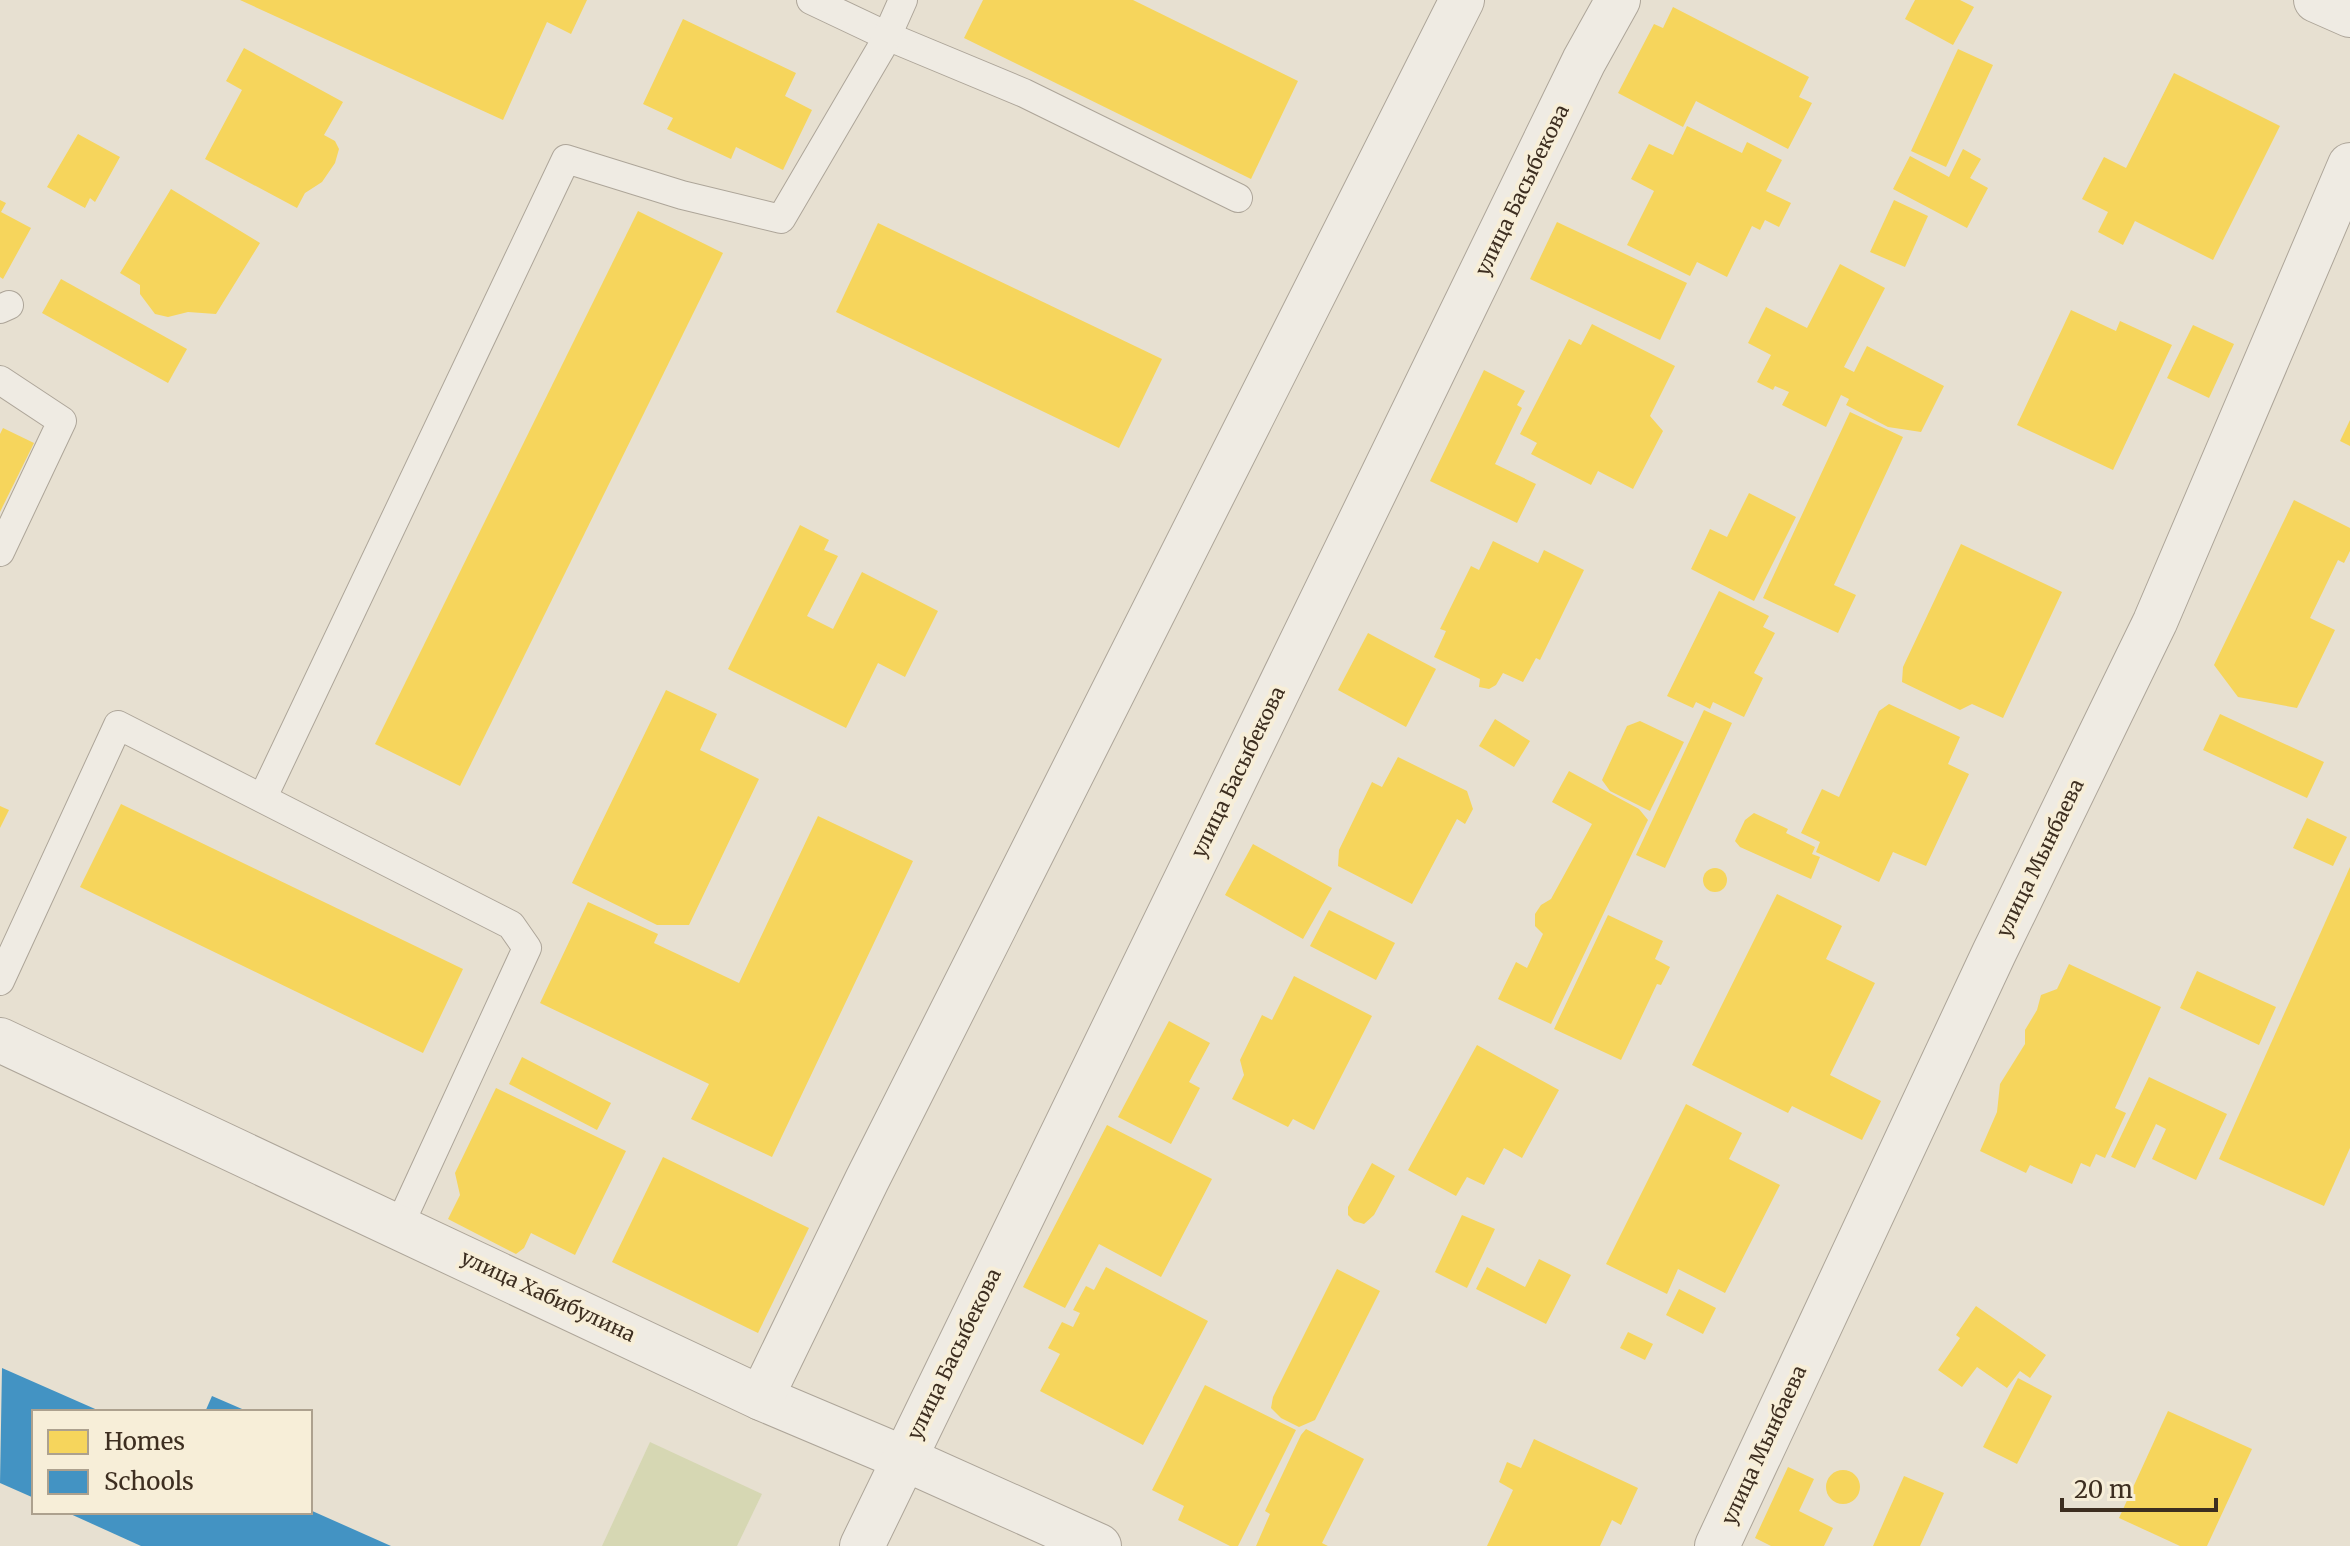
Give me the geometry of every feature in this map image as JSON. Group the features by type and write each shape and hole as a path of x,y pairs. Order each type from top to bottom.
{"street":[{"path":"761,1398 867,1180 1462,0"},
{"name":"улица Басыбекова","path":"862,1546 1584,61 1618,0"},
{"path":"2316,0 2350,15"},
{"name":"улица Мынбаева","path":"1717,1546 1994,953 2155,622 2350,165"},
{"name":"улица Хабибулина","path":"0,1040 761,1398 1099,1546"}],"lane":[{"path":"811,0 887,36 1024,93 1238,198"},
{"path":"263,797 566,159 682,195 781,219 887,36 903,0"},
{"path":"0,380 62,421 0,552"},
{"path":"0,981 118,725 511,925 527,948 399,1226"}],"green space":[{"path":"650,1442 762,1494 737,1546 602,1546"}],"building: Homes":[{"path":"240,0 587,0 571,34 547,22 503,120"},
{"path":"983,0 1133,0 1298,81 1251,179 964,38"},
{"path":"1915,0 1960,0 1974,7 1953,45 1905,19"},
{"path":"1673,7 1809,77 1799,97 1812,103 1788,149 1696,101 1683,127 1618,93 1654,24 1663,28"},
{"path":"683,19 796,73 785,96 812,110 783,170 736,147 731,159 667,129 673,118 643,104"},
{"path":"244,48 343,102 324,135 335,141 339,149 335,163 322,182 305,193 297,208 205,159 242,90 226,81"},
{"path":"1958,49 1993,65 1946,167 1911,151"},
{"path":"2174,73 2280,126 2213,260 2135,221 2123,245 2098,232 2108,212 2082,199 2104,157 2126,168"},
{"path":"1687,126 1742,153 1747,142 1782,160 1766,191 1791,203 1779,227 1765,220 1760,230 1752,226 1727,277 1697,262 1690,276 1627,245 1654,191 1631,179 1649,144 1673,155"},
{"path":"78,134 120,157 95,202 90,198 85,208 47,187"},
{"path":"1963,149 1981,159 1970,178 1988,188 1967,228 1893,189 1910,156 1949,177"},
{"path":"171,189 260,243 216,314 188,312 168,317 155,314 140,294 140,285 120,273"},
{"path":"0,200 6,203 1,212 31,228 3,279 0,277"},
{"path":"1894,200 1928,216 1905,267 1870,252"},
{"path":"638,211 723,253 460,786 375,744"},
{"path":"1557,222 1687,283 1660,340 1530,279"},
{"path":"878,223 1162,359 1119,448 836,312"},
{"path":"1840,264 1885,288 1844,367 1854,372 1867,346 1944,386 1921,432 1888,427 1846,405 1849,399 1841,395 1826,427 1782,405 1789,392 1775,386 1773,390 1757,382 1771,355 1748,343 1766,307 1807,328"},
{"path":"61,279 187,349 168,383 42,313"},
{"path":"2071,310 2116,331 2120,321 2172,345 2113,470 2017,425"},
{"path":"1592,324 1675,366 1650,416 1663,431 1633,489 1598,471 1591,485 1531,454 1537,443 1520,434 1569,339 1581,345"},
{"path":"2193,325 2234,344 2209,398 2167,378"},
{"path":"1484,370 1525,391 1517,405 1522,408 1495,464 1536,484 1517,523 1430,481"},
{"path":"1850,412 1903,437 1834,585 1856,595 1838,633 1763,598"},
{"path":"2350,420 2350,446 2340,441"},
{"path":"3,428 34,443 0,512 0,434"},
{"path":"1749,493 1796,517 1754,601 1691,569 1710,529 1727,537"},
{"path":"2294,500 2350,528 2350,551 2344,563 2338,560 2310,618 2335,630 2297,708 2238,697 2214,665"},
{"path":"800,525 829,540 824,550 838,556 807,616 833,629 862,572 938,611 905,677 878,663 846,728 728,669"},
{"path":"1493,541 1538,563 1544,550 1584,570 1540,660 1536,658 1523,682 1503,673 1496,685 1489,689 1479,687 1480,679 1434,657 1446,631 1440,629 1471,566 1479,570"},
{"path":"1961,544 2062,592 2003,718 1972,704 1960,710 1902,682 1903,667"},
{"path":"1719,591 1769,616 1763,627 1775,633 1754,673 1763,678 1744,717 1713,702 1710,709 1696,702 1693,708 1667,696"},
{"path":"1368,633 1436,669 1406,727 1338,690"},
{"path":"666,690 717,714 700,750 759,779 689,925 657,925 572,883"},
{"path":"1889,704 1960,737 1948,764 1969,774 1926,866 1893,852 1879,882 1816,852 1820,842 1801,833 1822,789 1839,797 1879,711"},
{"path":"1704,710 1732,723 1665,868 1636,855"},
{"path":"2220,714 2324,762 2307,798 2203,750"},
{"path":"1495,719 1530,741 1514,767 1479,746"},
{"path":"1640,721 1684,742 1650,811 1610,791 1602,780 1627,726"},
{"path":"1398,757 1467,791 1473,809 1465,824 1457,819 1412,904 1338,866 1339,850 1372,782 1382,787"},
{"path":"1569,771 1639,809 1648,820 1551,1024 1498,999 1516,962 1527,968 1543,934 1535,926 1535,914 1541,905 1551,899 1592,824 1552,802"},
{"path":"121,804 463,969 423,1053 80,887"},
{"path":"0,806 9,810 0,828"},
{"path":"1754,813 1788,829 1786,833 1815,847 1812,854 1820,857 1811,879 1740,847 1735,841 1745,820"},
{"path":"818,816 913,861 772,1157 691,1119 709,1084 540,1003 588,902 658,934 654,943 739,983"},
{"path":"2307,818 2347,837 2333,866 2293,848"},
{"path":"1253,844 1332,888 1303,939 1225,895"},
{"path":"2350,867 2350,1148 2324,1206 2219,1159"},
{"path":"1715,868 1726,875 1727,880 1720,891 1715,892 1704,885 1703,880 1710,869"},
{"path":"1777,894 1842,926 1826,959 1875,983 1830,1075 1881,1101 1862,1140 1792,1106 1788,1113 1692,1065"},
{"path":"1329,910 1395,943 1376,980 1310,946"},
{"path":"1608,915 1663,941 1655,959 1670,967 1661,985 1657,984 1621,1060 1554,1029"},
{"path":"2069,964 2161,1007 2115,1108 2126,1113 2105,1158 2096,1154 2090,1167 2081,1163 2072,1184 2030,1165 2026,1173 1980,1151 1997,1112 2000,1084 2025,1044 2025,1030 2037,1010 2041,995 2057,989"},
{"path":"2197,971 2276,1007 2259,1045 2180,1008"},
{"path":"1294,976 1372,1016 1314,1130 1293,1119 1288,1127 1232,1099 1244,1075 1240,1060 1262,1015 1272,1020"},
{"path":"1169,1021 1210,1043 1189,1082 1200,1088 1171,1144 1118,1117"},
{"path":"1477,1045 1559,1090 1522,1158 1504,1148 1484,1185 1467,1177 1456,1196 1408,1170"},
{"path":"522,1057 611,1103 597,1130 509,1084"},
{"path":"2149,1077 2227,1114 2196,1180 2152,1159 2166,1129 2156,1124 2135,1168 2111,1157"},
{"path":"496,1088 626,1151 575,1255 531,1233 524,1248 516,1254 448,1219 460,1195 455,1173"},
{"path":"1686,1104 1742,1133 1729,1159 1780,1185 1725,1293 1678,1269 1667,1294 1606,1264"},
{"path":"1107,1125 1212,1179 1161,1277 1099,1244 1065,1308 1023,1287"},
{"path":"663,1157 809,1228 758,1333 612,1262"},
{"path":"1372,1163 1395,1176 1374,1215 1364,1224 1348,1215 1348,1207"},
{"path":"1462,1215 1495,1229 1467,1288 1435,1272"},
{"path":"1539,1259 1571,1275 1546,1324 1476,1289 1487,1267 1525,1287"},
{"path":"1106,1267 1208,1321 1143,1445 1040,1391 1060,1354 1048,1348 1062,1322 1073,1327 1080,1313 1073,1310 1086,1286 1094,1290"},
{"path":"1337,1269 1380,1291 1315,1420 1299,1427 1281,1418 1271,1408 1273,1397"},
{"path":"1679,1289 1716,1308 1703,1334 1666,1315"},
{"path":"1976,1306 2046,1355 2030,1378 2020,1371 2007,1388 1977,1367 1962,1387 1938,1370 1960,1338 1956,1335"},
{"path":"1628,1332 1653,1344 1645,1360 1620,1348"},
{"path":"2018,1378 2052,1396 2017,1464 1983,1447"},
{"path":"1205,1385 1296,1430 1238,1546 1230,1546 1178,1520 1184,1506 1152,1490"},
{"path":"2168,1411 2252,1449 2207,1546 2180,1546 2119,1518"},
{"path":"1306,1429 1364,1459 1322,1543 1328,1546 1256,1546 1270,1514 1265,1511"},
{"path":"1534,1439 1638,1488 1621,1525 1612,1520 1600,1546 1487,1546 1513,1490 1499,1482 1507,1462 1521,1468"},
{"path":"1788,1467 1814,1479 1799,1511 1833,1528 1824,1546 1771,1546 1755,1538"},
{"path":"1843,1470 1855,1475 1860,1487 1855,1499 1843,1504 1831,1499 1826,1487 1831,1475"},
{"path":"1904,1476 1944,1493 1920,1546 1873,1546"}],"building: Schools":[{"path":"2,1368 97,1410 32,1410 32,1497 0,1483"},
{"path":"212,1396 244,1410 206,1410"},
{"path":"312,1511 391,1546 141,1546 70,1514 312,1514"}]}
